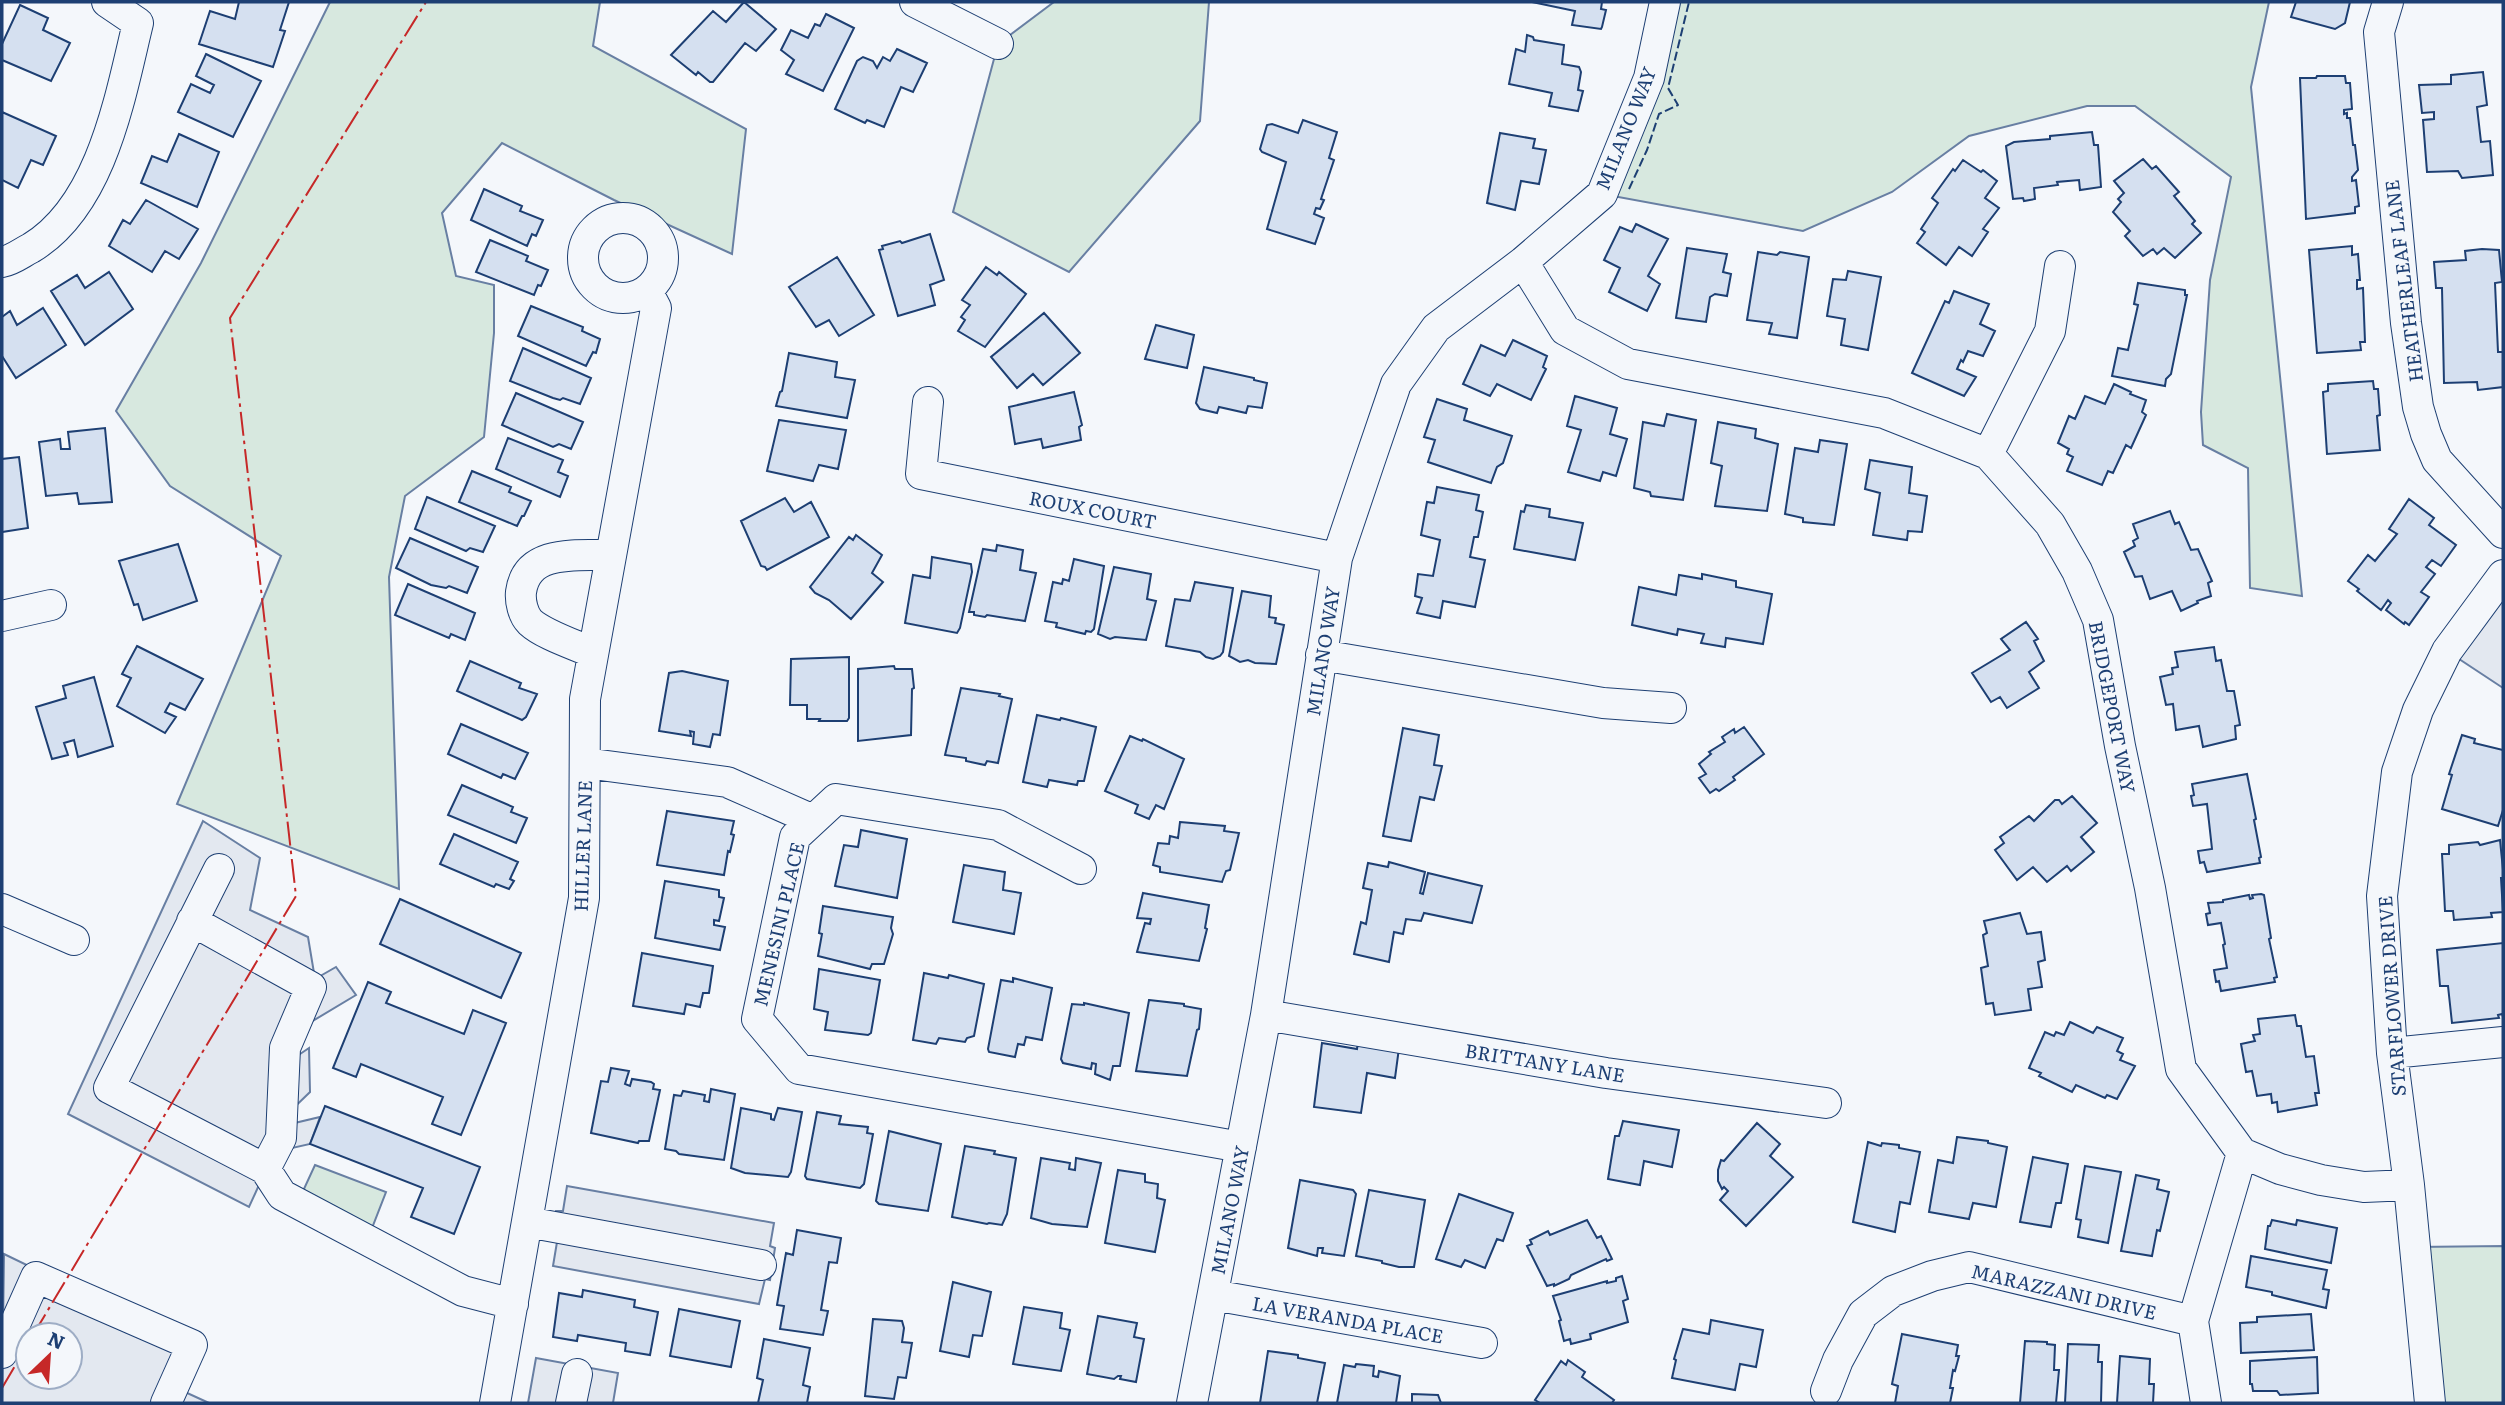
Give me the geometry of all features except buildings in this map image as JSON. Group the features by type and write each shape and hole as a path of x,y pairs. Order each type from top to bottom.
{"street":[{"path":"2,262 36,245 59,226 92,176 115,121 138,23 107,2"},
{"path":"915,2 998,44"},
{"name":"MILANO WAY","path":"1192,1403 1266,1015 1337,558 1396,384 1436,328 1523,262 1602,194 1649,78 1665,2"},
{"name":"HEATHERLEAF LANE","path":"2388,2 2378,32 2406,323 2418,407 2437,460 2503,533"},
{"name":"BRIDGEPORT WAY","path":"1523,262 1565,330 1628,364 1884,413 1988,454 2050,524 2077,571 2098,620 2120,746 2150,888 2181,1069 2242,1153"},
{"path":"1988,454 2050,331 2060,266"},
{"name":"HILLER LANE","path":"495,1403 583,898 585,699 656,307 647,291"},
{"name":"ROUX COURT","path":"928,402 920,474 1337,558"},
{"path":"593,653 530,622 523,608 521,593 526,575 539,562 557,556 611,555"},
{"name":"STARFLOWER DRIVE","path":"2430,1403 2409,1185 2392,1053 2382,896 2397,772 2418,710 2448,651 2503,575"},
{"path":"2,616 51,605"},
{"path":"1321,655 1603,703 1671,708"},
{"path":"584,764 727,782 813,820"},
{"name":"MENESINI PLACE","path":"1081,869 998,825 836,799 795,837 757,1019 799,1069 1241,1147"},
{"path":"219,869 109,1088 265,1169 282,1195 463,1291 513,1304"},
{"path":"2,909 74,940"},
{"path":"192,921 311,987 285,1048 281,1138 265,1169"},
{"name":"BRITTANY LANE","path":"1266,1015 1606,1073 1826,1103"},
{"path":"2392,1053 2503,1042"},
{"path":"2206,1403 2193,1321 2242,1153 2280,1169 2321,1180 2364,1187 2409,1185"},
{"path":"527,1222 761,1265"},
{"name":"MARAZZANI DRIVE","path":"1826,1391 1838,1360 1863,1314 1893,1291 1932,1276 1969,1267 2193,1321"},
{"path":"2,1353 36,1277 192,1345 166,1403"},
{"name":"LA VERANDA PLACE","path":"1213,1295 1482,1343"},
{"path":"572,1403 577,1374"}],"shaded area":[{"path":"330,2 600,2 593,46 746,129 732,254 614,200 502,143 442,213 456,276 494,285 494,333 484,437 405,496 389,577 399,889 177,804 281,556 170,486 116,411 201,263"},
{"path":"1054,2 1209,2 1200,121 1069,272 953,212 998,44"},
{"path":"1665,2 2269,2 2251,87 2302,596 2250,588 2248,468 2203,445 2201,412 2210,280 2231,177 2135,106 2087,106 1969,136 1892,192 1803,231 1602,194"},
{"path":"2503,575 2503,688 2447,651"},
{"path":"203,821 260,858 250,910 308,937 315,979 336,967 356,995 291,1034 285,1064 309,1048 310,1092 281,1120 282,1126 320,1117 310,1144 274,1152 249,1207 68,1114"},
{"path":"315,1165 386,1192 372,1228 303,1191"},
{"path":"567,1186 774,1223 770,1246 775,1248 770,1280 765,1279 759,1304 553,1266 557,1242 551,1241 556,1211 563,1211"},
{"path":"2503,1246 2503,1403 2430,1403 2415,1247"},
{"path":"4,1254 192,1345 174,1387 209,1403 2,1403"},
{"path":"536,1358 618,1373 613,1403 528,1403"}],"fence":[{"path":"1629,189 1647,150 1659,114 1678,105 1668,88 1689,2"}],"power":[{"path":"41,1321 296,896 230,318 426,2"},
{"path":"2,1388 14,1368"}]}
